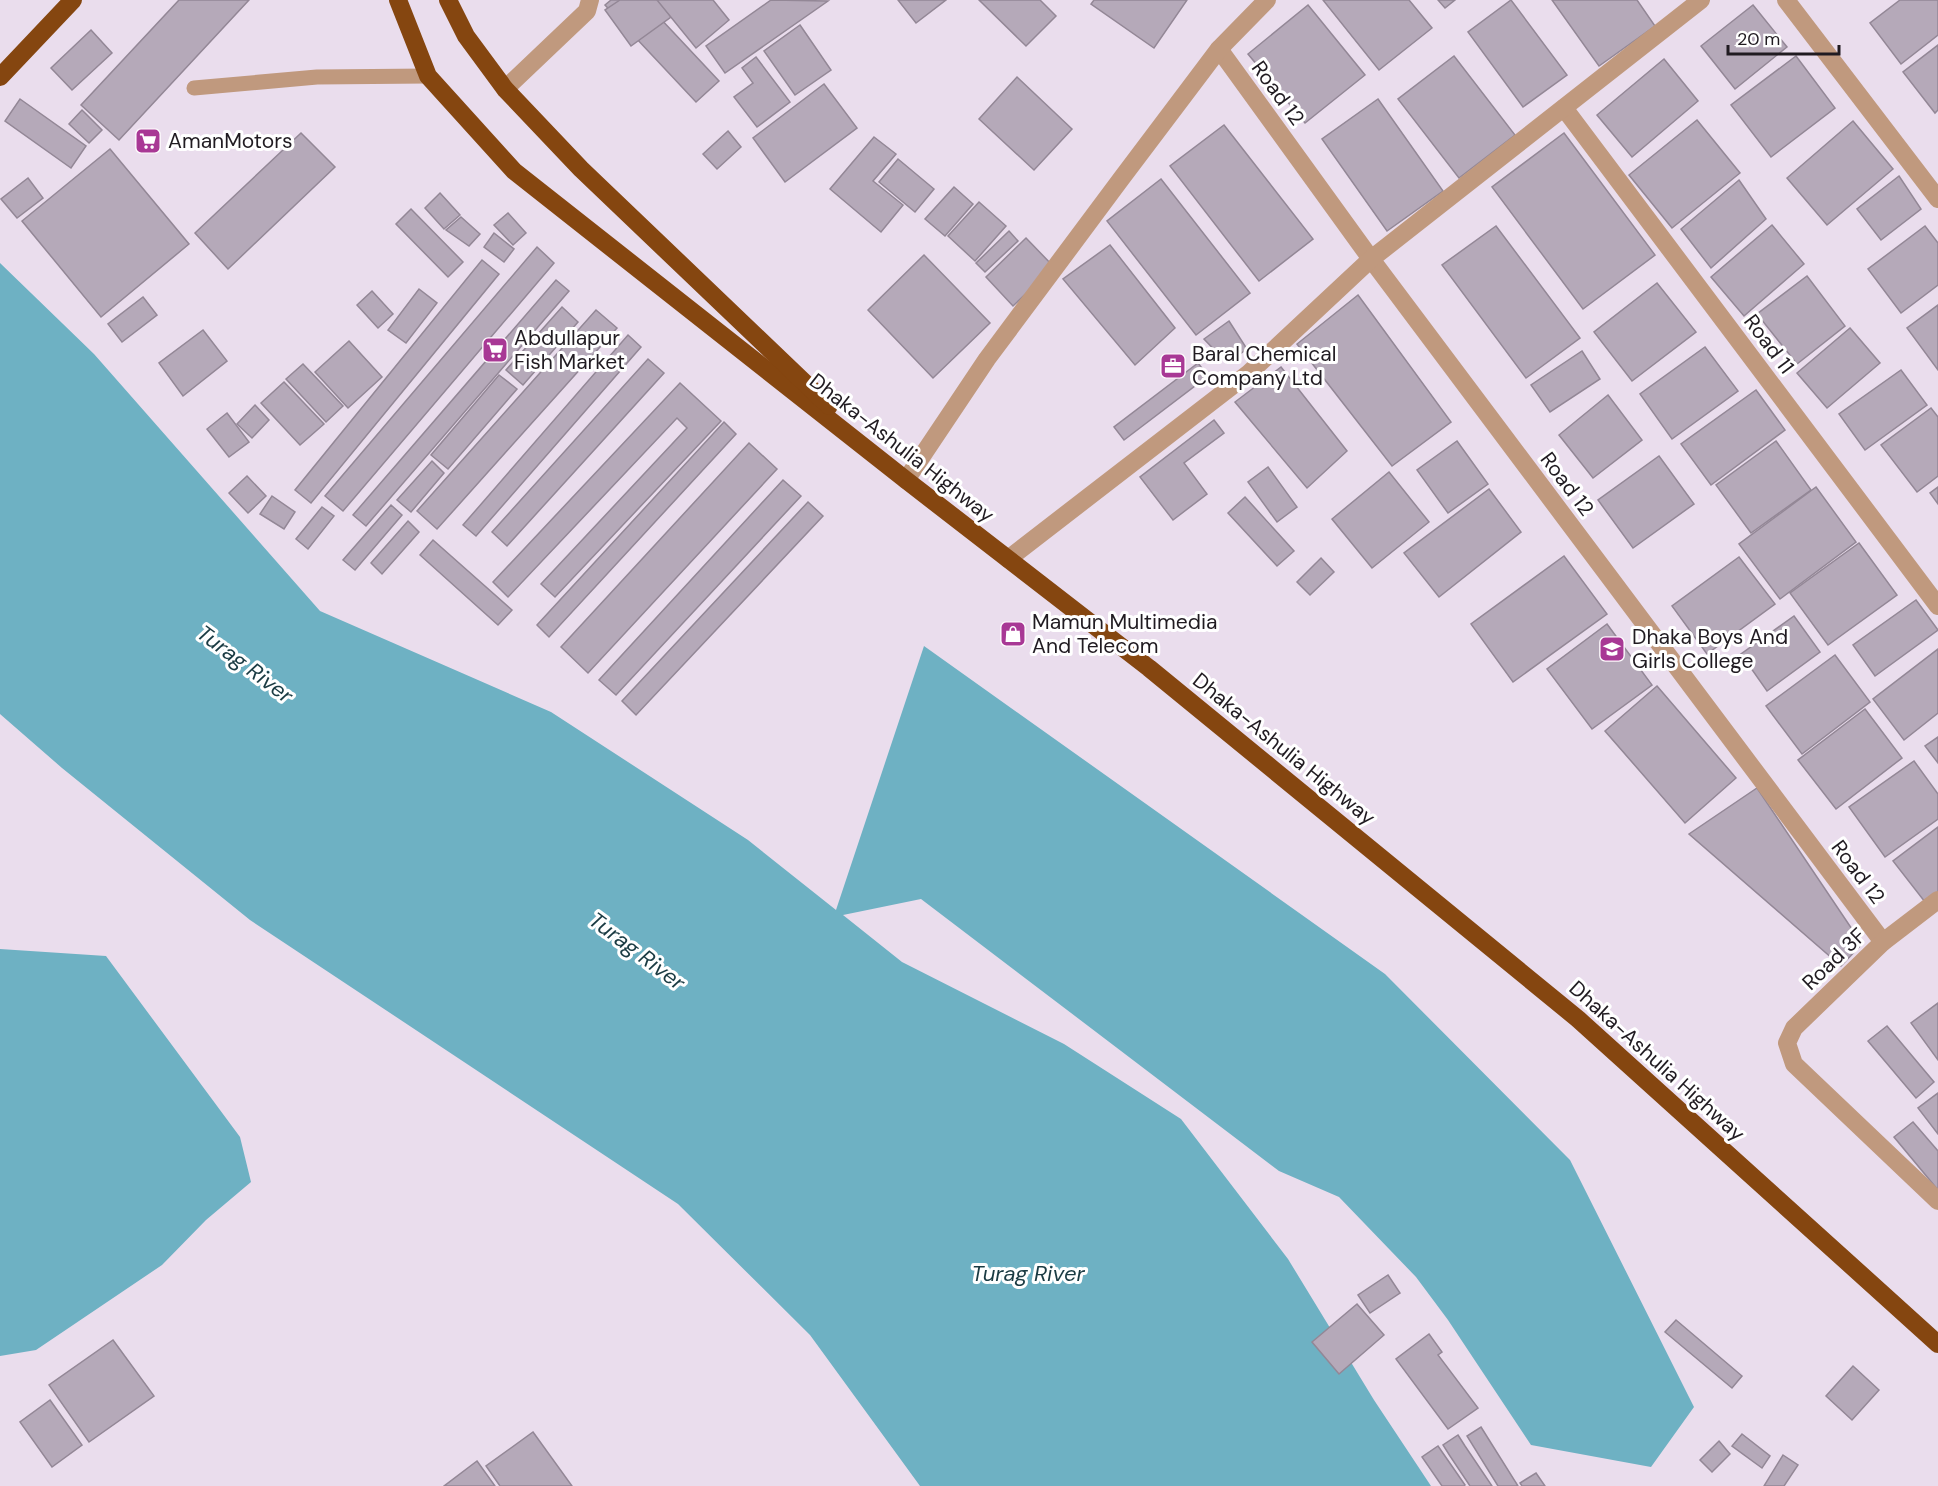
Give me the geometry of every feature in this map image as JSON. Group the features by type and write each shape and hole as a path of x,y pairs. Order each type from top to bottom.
{"highway":[{"path":"0,76 73,0"},
{"name":"Dhaka-Ashulia Highway","path":"398,0 428,76 514,171 906,480 1159,675 1578,1019 1938,1344"},
{"path":"448,0 466,36 505,89 581,169 906,480"}],"street":[{"path":"505,89 587,11 590,0"},
{"path":"906,480 987,359 1219,49 1267,0"},
{"path":"1008,559 1249,373 1371,260 1701,0"},
{"path":"1786,0 1938,199"},
{"name":"Road 12","path":"1219,49 1371,260 1883,942"},
{"name":"Road 11","path":"1564,108 1938,606"},
{"name":"Road 3F","path":"1938,900 1883,942 1794,1028 1787,1043 1794,1064 1938,1202"}],"lane":[{"path":"194,88 317,78 428,76"}],"water":[{"name":"Turag River","path":"0,263 94,354 320,611 551,712 748,840 836,910 924,646 1385,974 1570,1160 1694,1407 1651,1467 1531,1445 1448,1320 1416,1277 1339,1197 1279,1171 921,899 843,915 902,962 1064,1044 1181,1119 1288,1259 1374,1400 1431,1486 920,1486 810,1335 678,1204 250,920 62,768 0,714"},
{"path":"0,949 106,956 240,1137 251,1182 206,1220 162,1265 36,1350 0,1356"}],"building":[{"path":"179,0 249,0 119,140 81,105"},
{"path":"611,0 643,0 719,81 696,102 605,5"},
{"path":"620,0 659,0 671,17 631,46 605,10"},
{"path":"657,0 713,0 729,20 696,48"},
{"path":"771,0 828,1 725,73 706,46"},
{"path":"898,0 946,0 916,23"},
{"path":"979,0 1040,0 1056,16 1026,46"},
{"path":"1094,0 1187,0 1154,48 1091,4"},
{"path":"1323,0 1409,0 1432,28 1379,70"},
{"path":"1438,0 1455,0 1445,8"},
{"path":"1511,0 1567,75 1523,107 1468,32"},
{"path":"1552,0 1637,0 1655,26 1599,66"},
{"path":"1900,0 1938,0 1938,35 1901,64 1870,23"},
{"path":"1308,5 1365,75 1305,123 1248,54"},
{"path":"1753,5 1787,47 1735,89 1701,46"},
{"path":"800,25 831,70 795,95 764,51"},
{"path":"91,30 112,53 72,90 51,68"},
{"path":"1938,45 1938,110 1935,113 1903,72"},
{"path":"1454,56 1515,135 1459,178 1398,99"},
{"path":"1796,56 1835,108 1771,157 1731,105"},
{"path":"756,57 790,102 757,127 734,97 753,83 742,68"},
{"path":"1664,59 1698,101 1632,157 1597,115"},
{"path":"1017,77 1072,129 1034,170 979,119"},
{"path":"824,84 857,128 785,182 753,138"},
{"path":"20,99 86,146 71,168 5,121"},
{"path":"1378,99 1443,191 1387,231 1322,139"},
{"path":"82,110 102,130 89,143 69,124"},
{"path":"1697,120 1740,173 1672,228 1629,175"},
{"path":"1853,121 1893,169 1827,225 1787,178"},
{"path":"1224,125 1313,239 1259,281 1170,166"},
{"path":"728,131 741,147 717,169 703,154"},
{"path":"301,133 335,167 228,269 195,233"},
{"path":"1564,133 1655,255 1583,309 1492,187"},
{"path":"874,137 896,154 873,181 903,205 881,232 830,189"},
{"path":"110,149 189,244 101,317 22,221"},
{"path":"898,159 934,189 915,212 879,182"},
{"path":"1899,176 1921,209 1881,240 1857,209"},
{"path":"28,178 43,198 17,218 1,199"},
{"path":"1161,179 1250,293 1196,335 1107,221"},
{"path":"1739,180 1766,219 1711,268 1681,229"},
{"path":"954,187 973,204 945,236 925,219"},
{"path":"440,193 460,215 444,229 425,208"},
{"path":"979,202 1006,226 975,261 948,236"},
{"path":"411,209 463,262 448,277 396,224"},
{"path":"508,213 526,233 513,245 494,225"},
{"path":"461,217 480,234 469,246 446,230"},
{"path":"1772,225 1804,264 1744,316 1711,277"},
{"path":"1496,226 1580,338 1526,378 1442,265"},
{"path":"1925,226 1938,243 1938,285 1901,313 1868,269"},
{"path":"1009,231 1018,241 985,272 976,263"},
{"path":"494,233 514,249 504,262 484,247"},
{"path":"1026,238 1054,267 1013,306 986,277"},
{"path":"1110,245 1175,328 1135,365 1063,279"},
{"path":"537,247 554,263 343,511 325,496"},
{"path":"924,255 990,323 933,378 868,310"},
{"path":"482,260 499,274 311,503 295,490"},
{"path":"1807,276 1845,326 1797,364 1757,314"},
{"path":"556,280 569,291 366,526 353,515"},
{"path":"1657,283 1696,332 1632,381 1594,332"},
{"path":"419,289 437,303 406,343 388,330"},
{"path":"372,291 393,314 378,328 357,305"},
{"path":"1358,295 1451,422 1392,466 1297,344"},
{"path":"143,297 157,315 122,342 108,324"},
{"path":"1938,305 1938,370 1907,328"},
{"path":"562,307 578,322 523,385 506,370"},
{"path":"596,310 617,328 437,529 417,511"},
{"path":"1229,321 1247,349 1227,363 1204,339"},
{"path":"1850,328 1880,363 1827,408 1797,373"},
{"path":"203,330 227,361 183,396 159,363"},
{"path":"628,335 641,347 476,536 463,525"},
{"path":"349,341 382,377 348,408 315,372"},
{"path":"1705,347 1738,391 1672,439 1640,394"},
{"path":"1582,351 1600,379 1550,412 1531,385"},
{"path":"648,359 664,373 507,546 492,532"},
{"path":"1198,363 1208,376 1124,440 1114,427"},
{"path":"303,364 343,406 326,422 286,379"},
{"path":"1281,367 1347,451 1307,488 1235,402"},
{"path":"1901,370 1927,405 1865,450 1839,414"},
{"path":"499,375 517,389 448,469 431,455"},
{"path":"284,382 324,424 300,445 261,403"},
{"path":"680,383 721,421 555,597 541,584 687,428 677,418 508,597 493,582"},
{"path":"1756,390 1785,430 1711,485 1681,444"},
{"path":"1608,395 1642,440 1593,478 1559,435"},
{"path":"255,405 269,420 252,438 237,424"},
{"path":"1931,408 1938,417 1938,476 1917,492 1881,445"},
{"path":"227,413 249,442 229,457 207,429"},
{"path":"1214,420 1224,433 1184,463 1207,494 1173,520 1140,477"},
{"path":"724,422 736,434 549,637 537,625"},
{"path":"1457,441 1488,484 1448,513 1417,470"},
{"path":"1776,441 1811,490 1751,533 1716,485"},
{"path":"749,443 777,469 588,673 561,647"},
{"path":"1659,456 1694,504 1633,548 1598,500"},
{"path":"432,461 444,473 411,512 397,500"},
{"path":"1268,467 1297,507 1277,522 1248,482"},
{"path":"1389,472 1429,522 1372,568 1332,519"},
{"path":"247,476 266,496 248,513 229,493"},
{"path":"783,480 801,496 616,695 599,680"},
{"path":"1816,487 1856,542 1780,599 1739,544"},
{"path":"1938,487 1938,504 1930,493"},
{"path":"1489,489 1521,532 1439,597 1404,553"},
{"path":"272,496 295,512 284,529 260,514"},
{"path":"1245,497 1294,551 1277,566 1228,513"},
{"path":"808,502 823,516 636,715 622,701"},
{"path":"391,505 402,515 355,570 343,560"},
{"path":"322,507 334,516 308,549 296,539"},
{"path":"408,521 419,532 382,574 371,563"},
{"path":"433,540 512,610 498,625 420,555"},
{"path":"1859,543 1897,595 1828,645 1790,593"},
{"path":"1564,556 1607,614 1513,682 1471,624"},
{"path":"1739,557 1775,604 1707,654 1672,606"},
{"path":"1321,558 1334,572 1310,595 1297,582"},
{"path":"1916,600 1938,630 1875,676 1853,645"},
{"path":"1794,616 1820,652 1767,691 1741,654"},
{"path":"1607,624 1652,685 1592,729 1547,669"},
{"path":"1938,649 1938,713 1904,740 1873,699"},
{"path":"1835,655 1870,702 1802,754 1766,706"},
{"path":"1657,686 1736,778 1685,823 1605,731"},
{"path":"1865,709 1902,758 1836,809 1798,760"},
{"path":"1938,737 1938,763 1925,746"},
{"path":"1914,761 1938,794 1938,819 1885,857 1849,807"},
{"path":"1757,788 1862,944 1841,966 1689,834"},
{"path":"1938,827 1938,892 1925,902 1893,861"},
{"path":"1938,1003 1938,1060 1911,1023"},
{"path":"1887,1026 1934,1082 1916,1098 1868,1041"},
{"path":"1938,1093 1938,1134 1918,1108"},
{"path":"1913,1122 1938,1151 1938,1190 1894,1137"},
{"path":"1388,1275 1400,1293 1370,1313 1358,1295"},
{"path":"1357,1304 1384,1335 1339,1374 1312,1342"},
{"path":"1676,1320 1742,1376 1732,1388 1665,1332"},
{"path":"1429,1334 1442,1352 1438,1355 1478,1408 1448,1429 1396,1359"},
{"path":"113,1340 154,1396 89,1442 49,1385"},
{"path":"1853,1366 1879,1390 1852,1420 1826,1396"},
{"path":"50,1400 82,1445 52,1467 20,1422"},
{"path":"1481,1427 1518,1486 1498,1486 1467,1436"},
{"path":"533,1432 572,1486 500,1486 486,1466"},
{"path":"1742,1434 1770,1456 1762,1468 1732,1446"},
{"path":"1458,1435 1492,1486 1470,1486 1450,1456 1443,1445"},
{"path":"1719,1441 1730,1454 1712,1472 1700,1460"},
{"path":"1438,1446 1464,1486 1442,1486 1422,1457"},
{"path":"1783,1455 1798,1465 1784,1486 1764,1486"},
{"path":"477,1461 495,1486 444,1486"},
{"path":"1536,1473 1545,1486 1522,1486 1520,1483"}],"place":[{"name":"AmanMotors","path":"148,141"},
{"name":"Abdullapur Fish Market","path":"495,350"},
{"name":"Baral Chemical Company Ltd","path":"1173,366"},
{"name":"Mamun Multimedia And Telecom","path":"1013,634"},
{"name":"Dhaka Boys And Girls College","path":"1612,649"}]}
